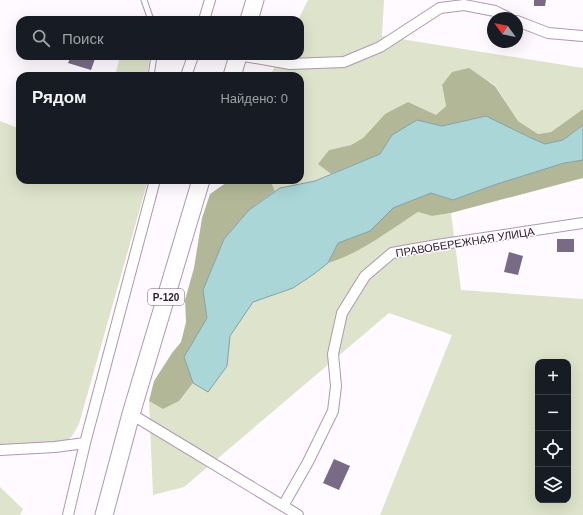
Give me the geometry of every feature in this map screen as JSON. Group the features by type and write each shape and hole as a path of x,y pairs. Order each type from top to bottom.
{"highway":[{"path":"250,16 255,0"},
{"path":"233,72 237,60"},
{"name":"Р-120","path":"104,515 131,414 200,184"}],"street":[{"path":"205,16 210,0"},
{"path":"267,60 290,64 344,62 380,47 440,8 464,5 498,12"},
{"path":"523,23 548,32 583,36"},
{"path":"187,72 192,60"},
{"path":"68,515 85,443 154,184"},
{"name":"ПРАВОБЕРЕЖНАЯ УЛИЦА","path":"283,506 308,462 333,412 336,386 333,354 342,313 365,276 392,253 583,223"},
{"path":"131,414 298,515"},
{"path":"0,450 55,447 85,443"}],"lane":[{"path":"144,0 150,16"},
{"path":"152,72 153,60"}],"green space":[{"path":"308,0 384,0 382,36 583,68 583,109 551,132 538,134 518,121 495,85 469,69 442,86 446,106 436,115 385,114 363,138 351,145 329,150 319,164 331,174 315,181 304,183 304,72 272,72 278,60 304,60 304,16 300,16"},
{"path":"119,60 149,60 148,72 116,72"},
{"path":"469,68 495,86 518,121 538,134 551,132 583,109 583,125 563,140 545,144 486,116 442,126 417,120 392,135 380,154 331,174 318,164 329,150 351,145 363,138 385,114 408,102 436,115 446,106 442,85 452,72"},
{"path":"0,121 16,127 16,184 147,184 79,424 72,436 64,443 0,449"},
{"path":"583,160 583,178 451,213 432,216 418,212 362,248 328,263 338,243 370,230 393,208 431,193 453,200 494,185 564,163"},
{"path":"224,184 272,184 275,191 249,210 224,239 203,290 207,318 184,357 193,383 179,401 163,409 149,401 154,381 181,342 186,322 185,300 194,268 202,218 210,194"},
{"path":"272,184 300,184 280,188 275,191"},
{"path":"418,212 432,216 451,213 461,290 583,299 583,515 380,515 452,335 389,313 184,487 153,495 149,401 163,408 179,401 193,383 208,392 227,366 230,336 253,302 293,288 328,263 340,259 383,235"},
{"path":"0,487 23,509 20,515 0,515"}],"water":[{"path":"486,116 545,144 563,140 583,125 583,160 564,163 494,185 453,200 431,193 393,208 370,231 338,243 328,263 314,274 293,288 253,302 230,336 227,366 208,392 193,383 184,357 207,318 203,290 224,239 249,210 280,188 315,181 380,154 392,135 417,120 442,126"}],"building":[{"path":"534,0 546,0 545,6 534,6"},
{"path":"69,60 95,60 91,70 68,63"},
{"path":"557,239 574,239 574,252 557,252"},
{"path":"509,252 523,256 518,275 504,272"},
{"path":"334,459 350,466 339,490 323,483"}]}
